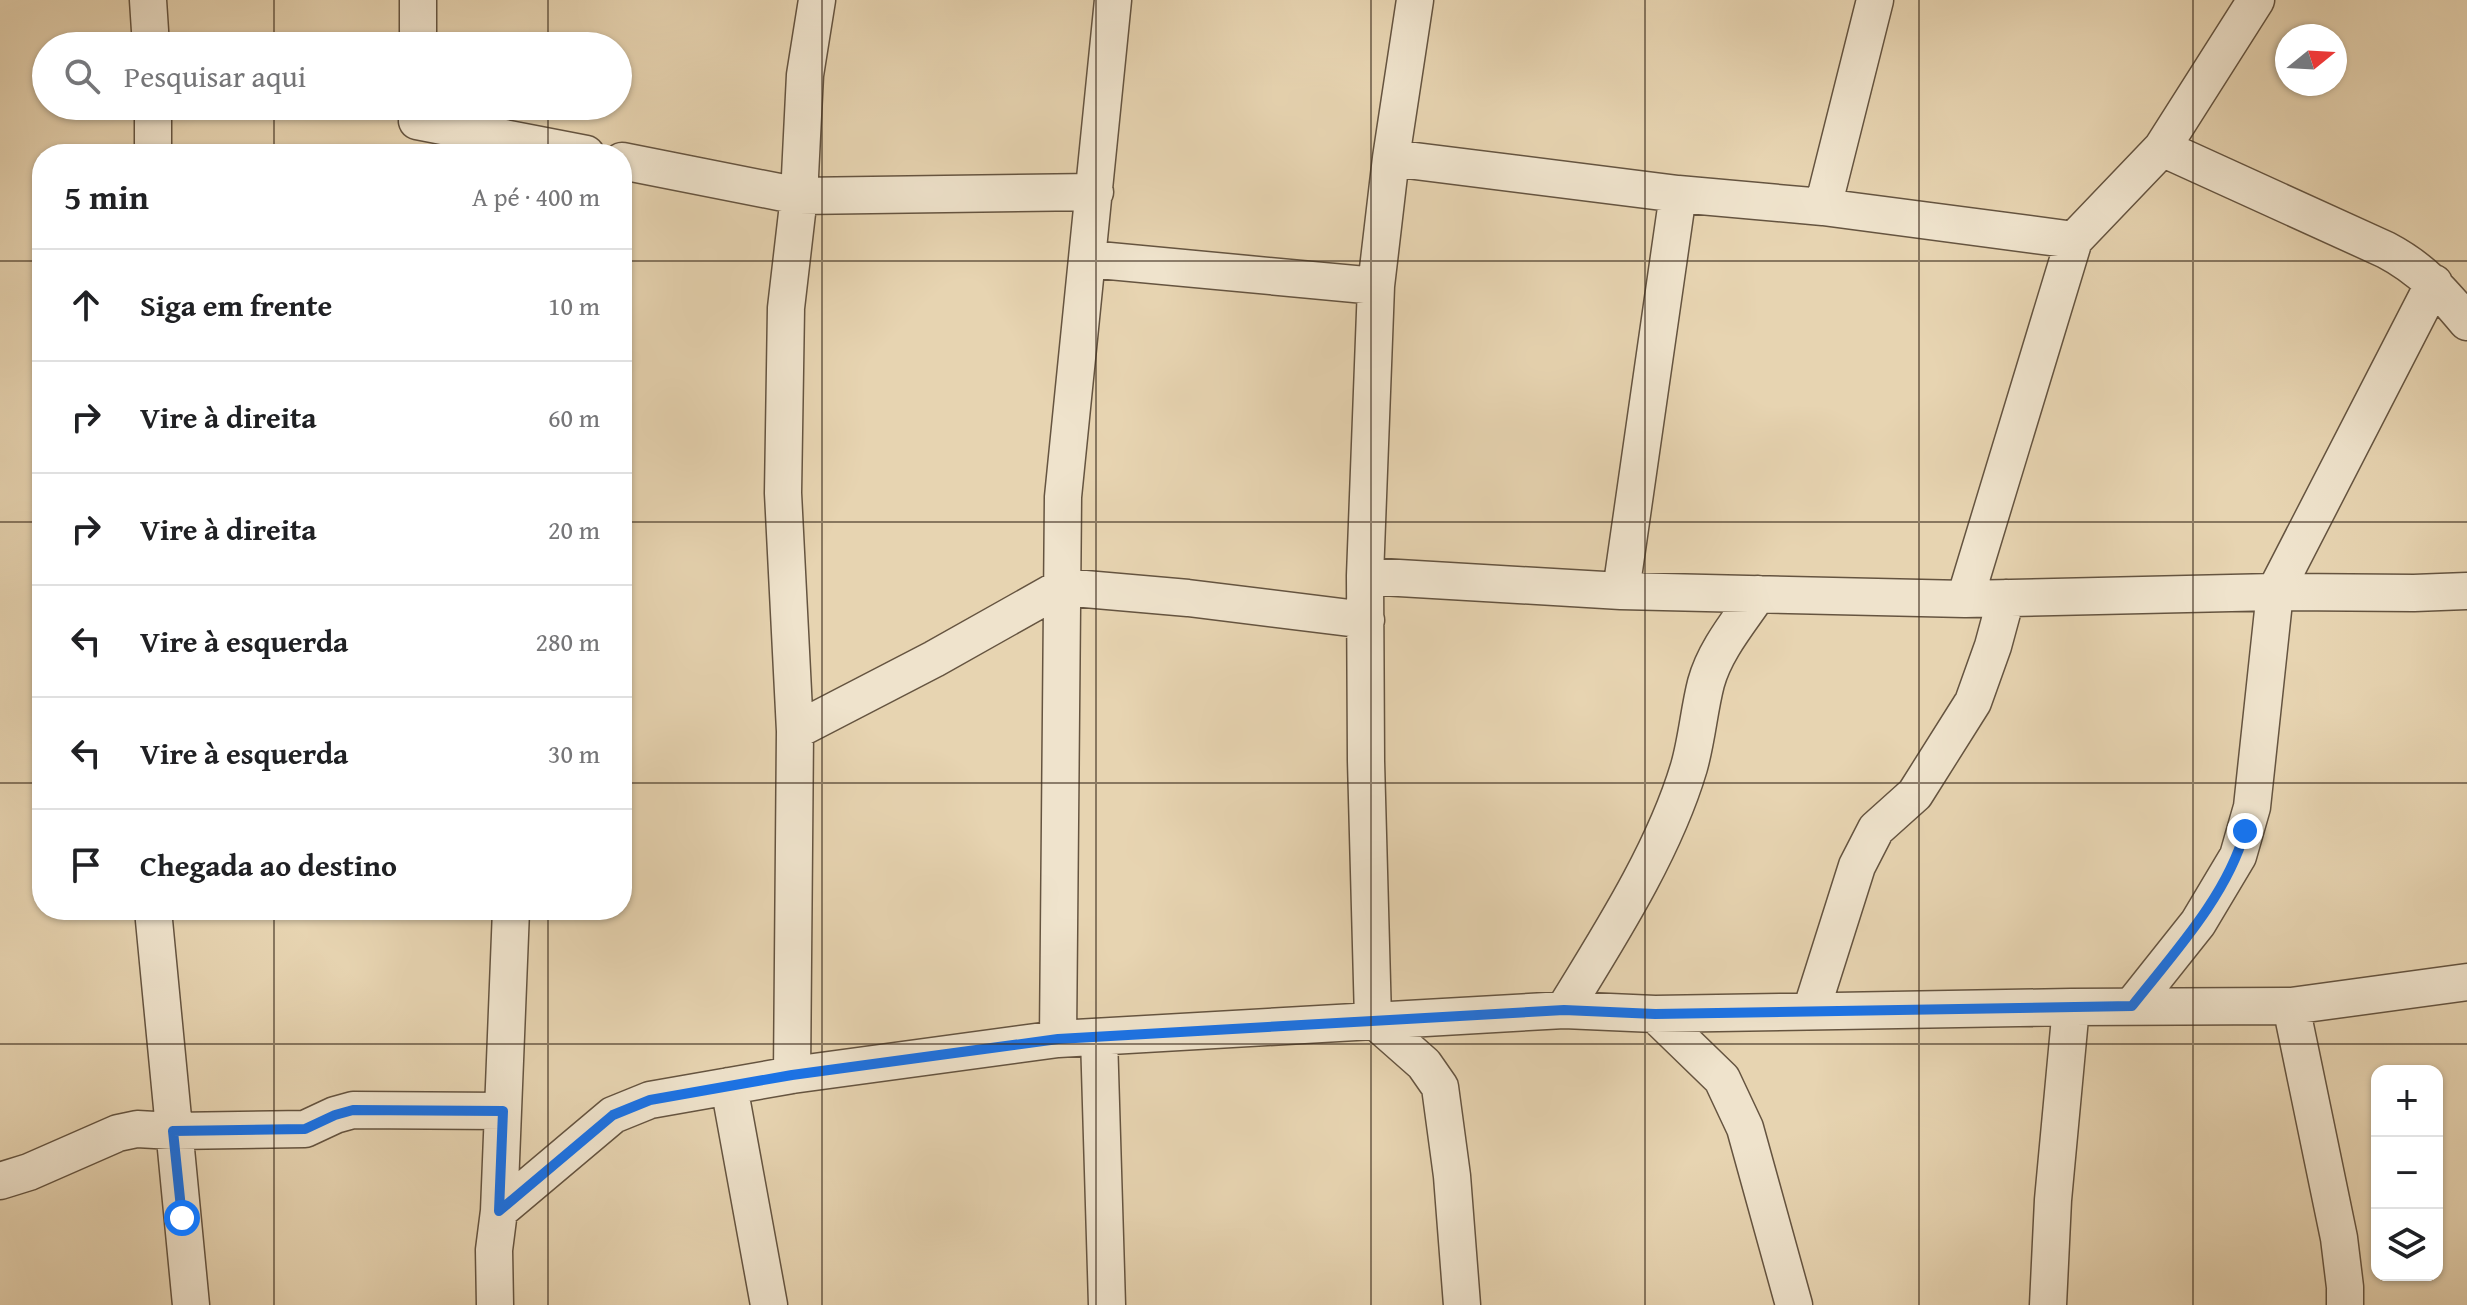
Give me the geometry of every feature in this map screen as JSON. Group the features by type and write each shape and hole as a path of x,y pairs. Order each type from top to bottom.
{"street":[{"path":"148,0 150,32"},
{"path":"418,0 418,32"},
{"path":"792,1075 795,731 783,493 786,308 799,196 805,75 817,0"},
{"path":"1058,1039 1063,497 1113,0"},
{"path":"1415,0 1391,158 1376,286 1365,576 1373,1019 1424,1064 1440,1087 1452,1176 1462,1305"},
{"path":"1823,207 1875,0"},
{"path":"1965,599 2074,240 2162,148 2256,0"},
{"path":"153,120 153,144"},
{"path":"419,127 524,144"},
{"path":"2162,148 2411,263 2434,283 2467,322"},
{"path":"1391,158 1678,194 1823,207 2074,240"},
{"path":"632,163 799,196 1095,192"},
{"path":"1621,591 1678,194"},
{"path":"1088,259 1376,286"},
{"path":"2132,1006 2198,923 2238,856 2252,807 2275,592 2434,283"},
{"path":"1365,576 1621,591 1965,599 2467,591"},
{"path":"795,731 934,659 1062,587 1188,598 1366,620"},
{"path":"1564,1010 1623,915 1659,841 1689,767 1707,680 1725,640 1758,594"},
{"path":"1811,1011 1857,866 1876,829 1915,794 1973,702 2006,598"},
{"path":"154,920 191,1305"},
{"path":"495,1305 494,1250 499,1211 511,920"},
{"path":"499,1211 613,1115 650,1100 792,1075 1058,1039 1564,1010 1655,1014 2291,1006 2467,982"},
{"path":"2291,1006 2339,1238 2345,1305"},
{"path":"2048,1305 2053,1200 2071,1007"},
{"path":"1655,1014 1722,1079 1740,1115 1794,1305"},
{"path":"1099,1037 1107,1305"},
{"path":"729,1086 769,1305"},
{"path":"0,1181 29,1172 118,1133 137,1129 305,1129 353,1110 503,1111"}],"route":[{"path":"182,1218 173,1131 305,1129 353,1110 503,1111 499,1211 613,1115 650,1100 792,1075 1058,1039 1564,1010 1655,1014 2132,1006 2198,923 2238,856 2245,831"}]}
